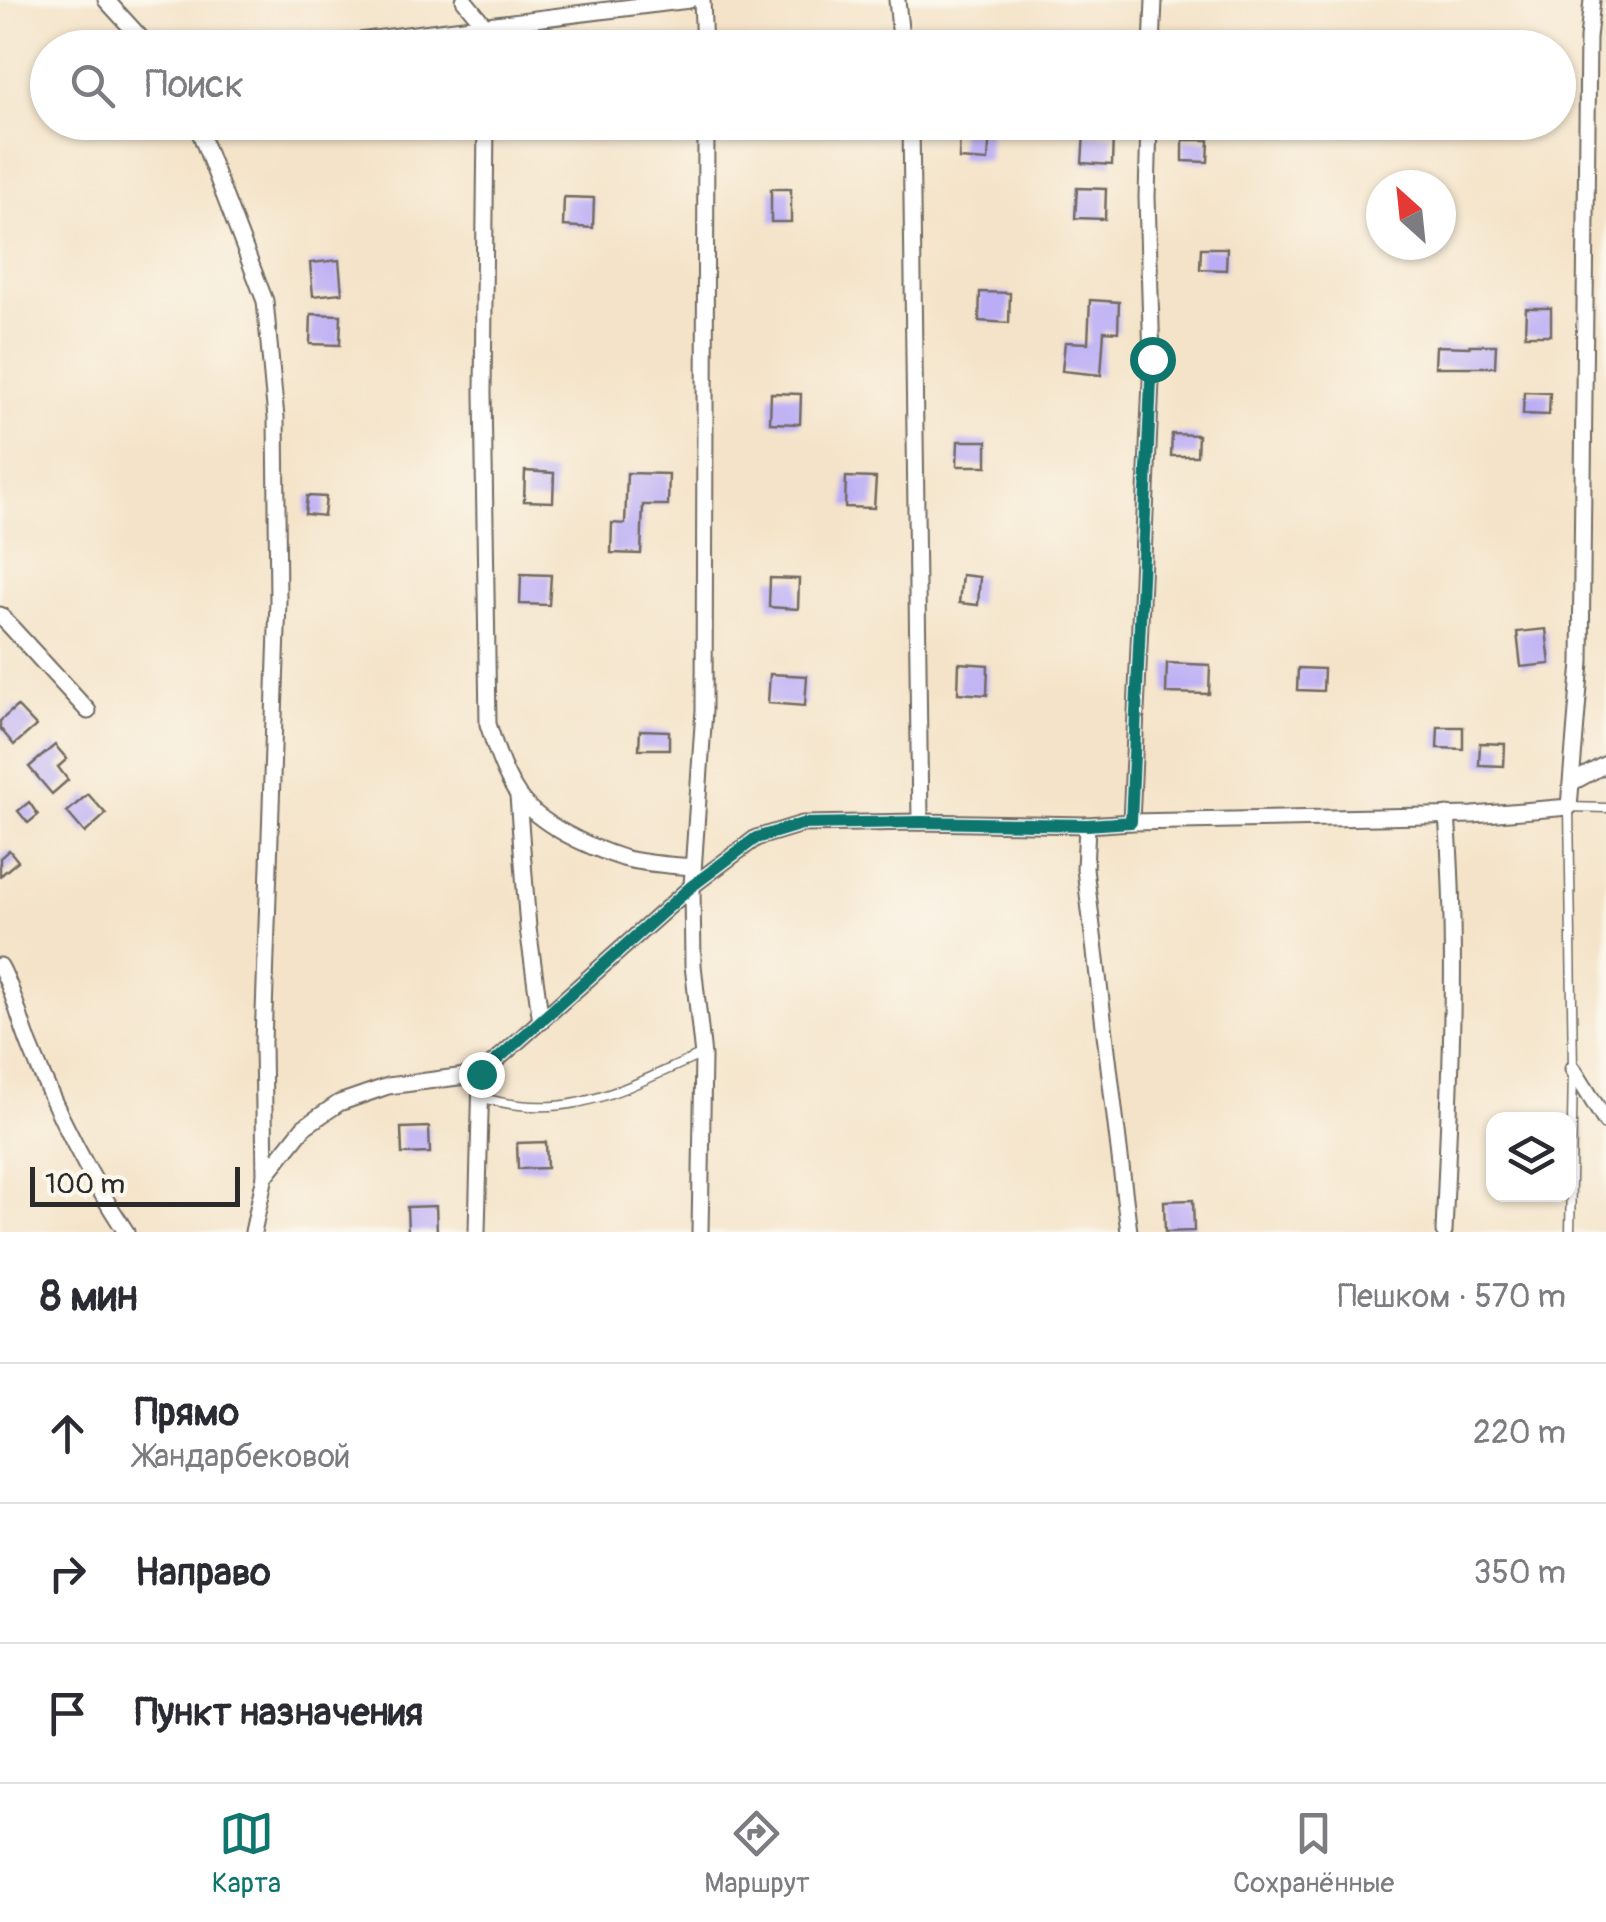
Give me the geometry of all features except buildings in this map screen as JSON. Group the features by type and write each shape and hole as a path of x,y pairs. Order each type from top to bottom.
{"street":[{"path":"106,0 134,30"},
{"path":"464,0 486,30"},
{"path":"453,30 689,0"},
{"path":"702,0 703,30"},
{"path":"897,0 900,30"},
{"path":"1153,30 1154,0"},
{"path":"265,1176 304,1128 338,1103 388,1086 481,1074 692,886 756,838 802,824 1087,825 1447,815 1570,807 1581,662 1588,38 1592,0"},
{"path":"203,140 265,301 276,418 278,600 264,1044 265,1176 254,1232"},
{"path":"486,140 482,392 488,724 503,771 530,809 571,837 626,859 693,868"},
{"path":"700,1232 702,1054 693,965 692,886 704,710 706,140"},
{"path":"910,140 920,822"},
{"path":"1131,822 1152,359 1149,140"},
{"path":"0,616 88,711"},
{"path":"1573,782 1606,764"},
{"path":"518,796 528,928 541,1022"},
{"path":"1444,1232 1452,897 1447,815"},
{"path":"1087,825 1085,869 1129,1232"},
{"path":"0,966 4,985 63,1124 126,1232"},
{"path":"1573,1069 1606,1122"},
{"path":"477,1232 481,1074"}],"lane":[{"path":"1570,1232 1570,807 1606,808"},
{"path":"480,1097 508,1105 552,1108 596,1100 702,1054"}],"route":[{"path":"481,1074 692,886 756,838 802,824 1131,822 1152,359"}]}
